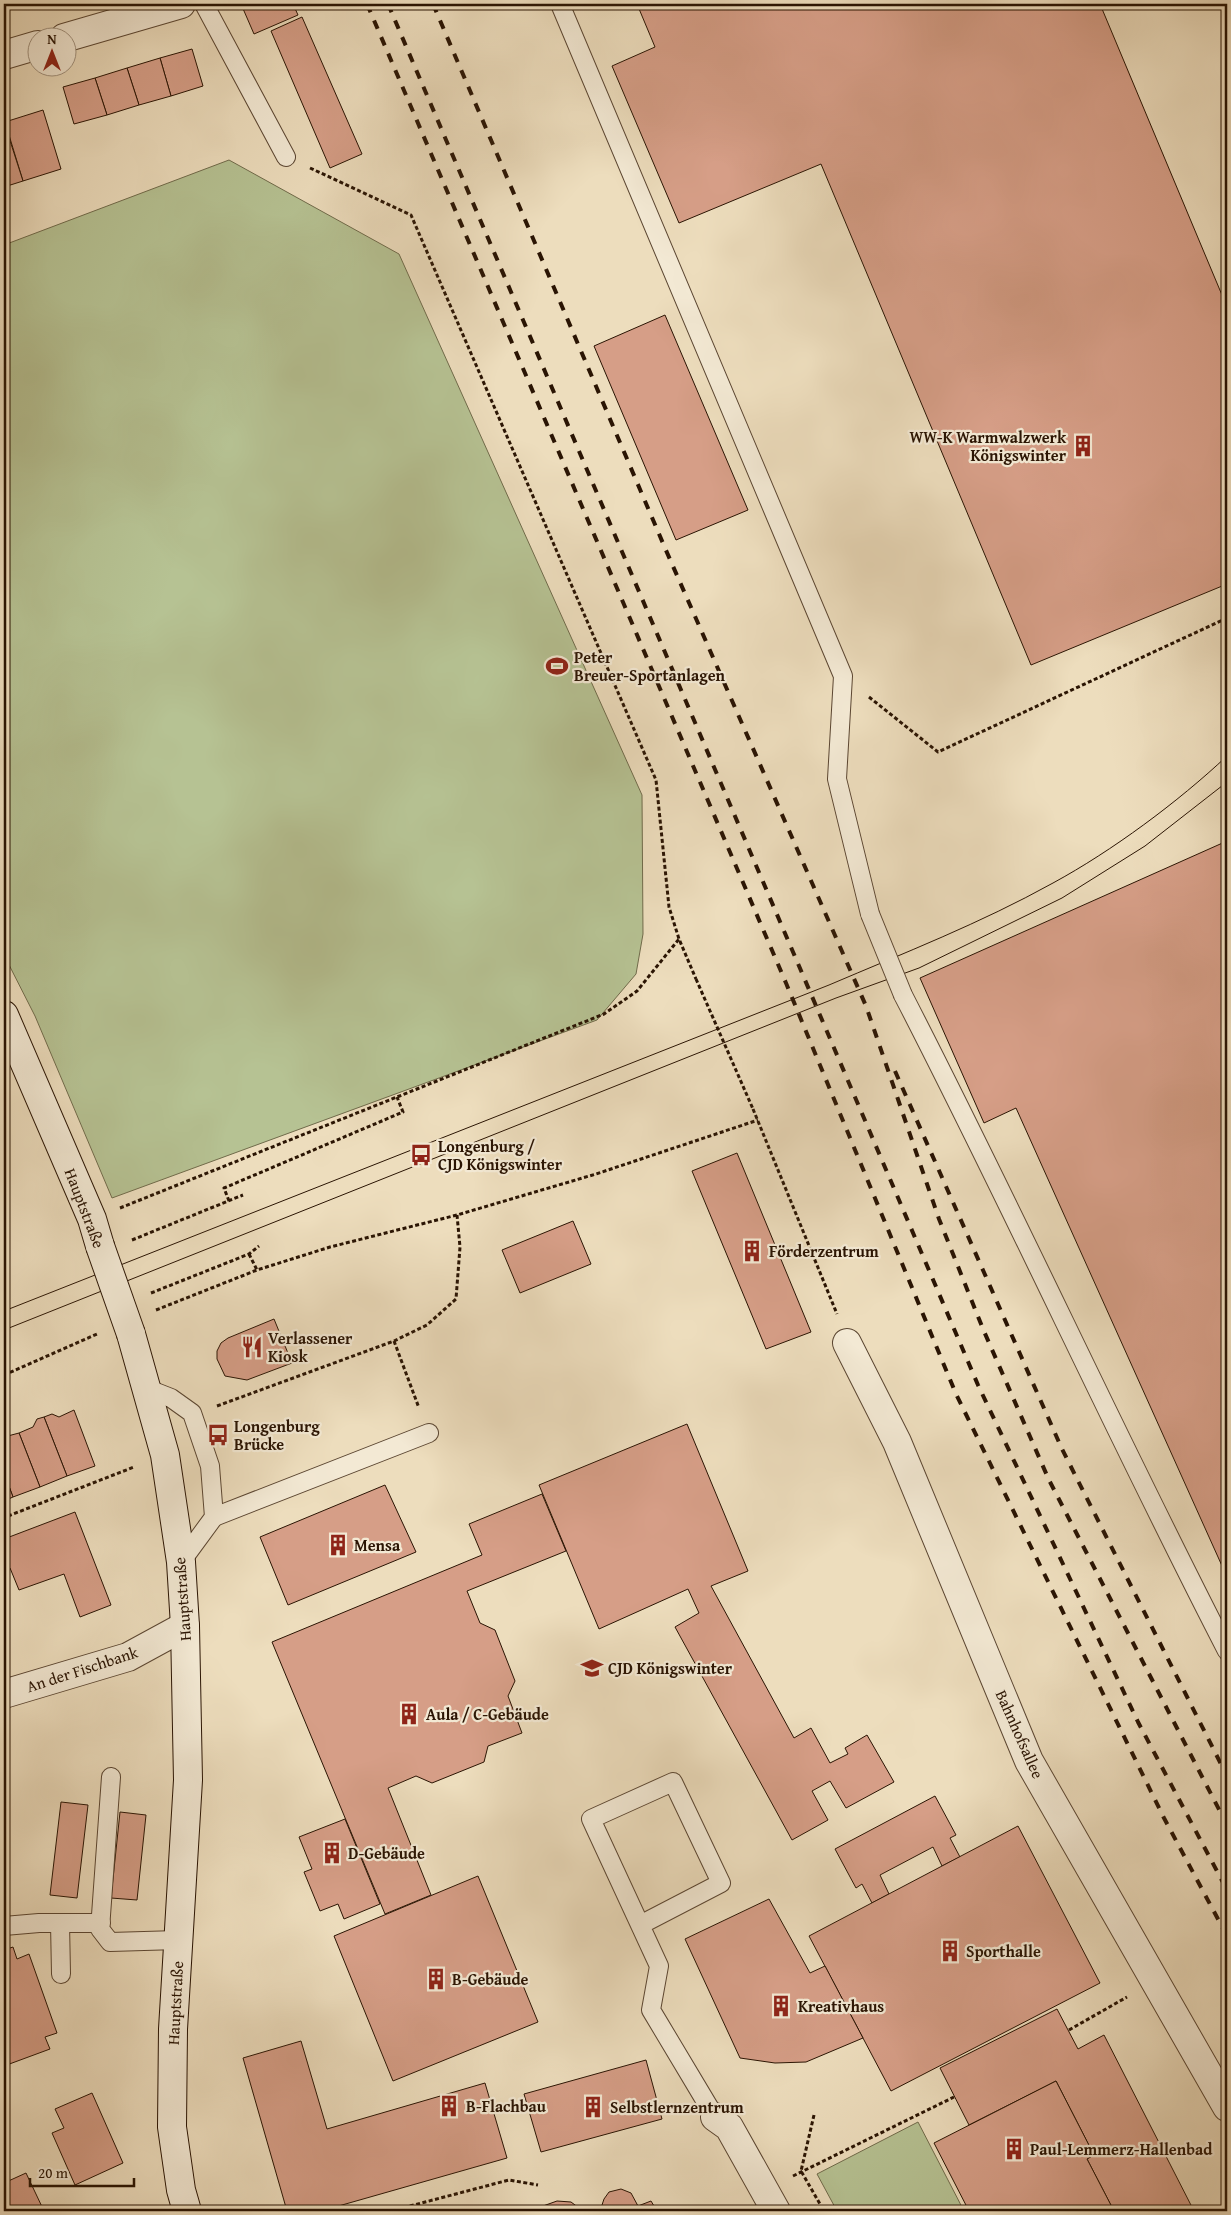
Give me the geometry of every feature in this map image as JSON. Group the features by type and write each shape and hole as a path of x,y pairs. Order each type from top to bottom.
{"street":[{"path":"78,34 181,4"},
{"path":"4,55 28,48"},
{"name":"Hauptstraße","path":"4,1015 92,1219 131,1334 165,1455 181,1562 185,1626 188,1780 173,2029 172,2126 181,2190 187,2211"},
{"name":"Bahnhofsallee","path":"847,1343 897,1442 1029,1761 1227,2107"},
{"name":"An der Fischbank","path":"4,1694 128,1657 185,1626"},
{"path":"716,2117 729,2126 772,2202"}],"lane":[{"path":"204,4 286,157"},
{"path":"560,4 843,676 837,779 870,914 903,996 976,1135 1181,1560 1227,1651"},
{"path":"148,1389 170,1398 192,1413 210,1466 214,1517"},
{"path":"181,1562 214,1517 428,1433"},
{"path":"111,1777 100,1929 110,1942 178,1940"},
{"path":"640,1925 721,1883 673,1782 591,1819 640,1925 659,1966 652,2010 716,2117"},
{"path":"60,1923 61,1974"},
{"path":"4,1926 101,1923"}],"path":[{"path":"286,157 411,215 656,780 669,908 679,939 758,1120 825,1281 847,1343"},
{"path":"843,676 938,752 1227,618"},
{"path":"92,1219 604,1014 637,992 679,939"},
{"path":"229,1201 224,1188 403,1112 397,1097"},
{"path":"148,1313 257,1270 330,1248 457,1215 596,1174 758,1120"},
{"path":"150,1233 243,1194"},
{"path":"192,1413 226,1404 394,1341 428,1324 456,1299 460,1248 457,1215"},
{"path":"157,1310 150,1291 249,1254 259,1246"},
{"path":"249,1254 257,1270"},
{"path":"4,1375 98,1333"},
{"path":"394,1341 428,1433"},
{"path":"8,1516 165,1455"},
{"path":"1068,2030 1156,1980"},
{"path":"772,2202 801,2171 954,2097"},
{"path":"814,2115 801,2171 824,2211"},
{"path":"392,2211 509,2180 538,2185"}],"green space":[{"path":"229,160 399,254 642,795 643,934 636,974 597,1020 112,1198 35,1016 4,955 4,245"},
{"path":"918,2122 964,2211 837,2211 817,2174"}],"building":[{"path":"241,4 293,4 298,15 254,34"},
{"name":"WW-K Warmwalzwerk Königswinter","path":"637,4 1100,4 1227,307 1227,584 1031,665 821,164 679,223 612,66 655,47"},
{"path":"302,17 362,154 330,168 271,31"},
{"path":"192,49 203,86 171,96 160,58"},
{"path":"160,58 171,96 139,105 127,68"},
{"path":"127,68 139,105 107,115 95,78"},
{"path":"95,78 107,115 74,124 63,87"},
{"path":"43,110 61,169 23,181 5,122"},
{"path":"4,122 23,181 4,187"},
{"path":"665,315 748,510 676,540 594,346"},
{"path":"1227,841 1227,1577 1016,1108 984,1123 920,978"},
{"name":"Förderzentrum","path":"737,1153 811,1332 766,1349 692,1171"},
{"path":"573,1221 591,1264 520,1293 502,1250"},
{"name":"Verlassener Kiosk","path":"274,1319 292,1363 247,1380 225,1376 217,1359 217,1351 221,1343 228,1338"},
{"path":"74,1410 95,1466 67,1476 44,1417 52,1414 59,1417"},
{"path":"44,1417 67,1476 40,1487 19,1433 33,1427 37,1419"},
{"path":"687,1424 748,1571 711,1586 794,1738 811,1728 830,1763 848,1754 845,1748 867,1735 894,1782 846,1808 830,1781 812,1791 828,1820 792,1840 675,1627 699,1613 688,1589 599,1629 539,1485"},
{"path":"19,1433 40,1487 13,1497 4,1473 4,1437"},
{"path":"4,1473 13,1497 4,1501"},
{"name":"Mensa","path":"385,1485 416,1552 288,1605 260,1537"},
{"name":"Aula / C-Gebäude","path":"542,1494 566,1551 467,1591 480,1623 495,1630 515,1681 508,1696 522,1733 488,1746 484,1762 432,1783 416,1776 388,1788 431,1895 385,1914 272,1642 482,1555 469,1524"},
{"path":"75,1512 111,1605 80,1617 64,1574 19,1590 10,1568 7,1569 4,1561 4,1539"},
{"path":"935,1796 956,1835 950,1838 960,1857 942,1866 933,1847 880,1875 889,1894 872,1903 862,1884 856,1888 835,1849"},
{"path":"61,1802 88,1805 77,1898 50,1895"},
{"path":"120,1812 146,1815 137,1900 111,1898"},
{"name":"D-Gebäude","path":"345,1819 380,1904 344,1919 338,1904 320,1911 304,1872 312,1869 299,1837"},
{"name":"Sporthalle","path":"1018,1826 1100,1983 891,2091 809,1936"},
{"name":"B-Gebäude","path":"478,1876 538,2022 393,2081 334,1936"},
{"name":"Kreativhaus","path":"769,1899 810,1973 825,1966 863,2038 806,2062 775,2063 740,2058 685,1939"},
{"path":"13,1947 17,1959 29,1954 57,2033 45,2037 50,2049 4,2066 4,1950"},
{"path":"1057,2009 1078,2049 1104,2035 1194,2211 1114,2211 1087,2159 1094,2155 1056,2081 969,2125 940,2068"},
{"name":"B-Flachbau","path":"301,2041 327,2129 485,2083 507,2158 321,2211 287,2211 243,2058"},
{"name":"Selbstlernzentrum","path":"646,2060 662,2119 541,2152 524,2094"},
{"name":"Paul-Lemmerz-Hallenbad","path":"1056,2081 1094,2155 1087,2159 1114,2211 969,2211 934,2143"},
{"path":"92,2093 123,2163 75,2185 52,2133 64,2128 55,2109"},
{"path":"26,2173 44,2211 4,2211 4,2183"},
{"path":"621,2189 631,2193 638,2206 651,2201 657,2211 600,2211 604,2199 609,2192"},
{"path":"557,2201 571,2202 583,2211 540,2211 543,2206"}],"tram line":[{"path":"4,1311 829,985 970,924 1026,898 1121,841 1166,808 1227,756"},
{"path":"4,1330 836,998 919,968 1062,898 1145,846 1227,782"}],"railway":[{"path":"367,4 786,983 956,1394 1164,1818 1227,1936"},
{"path":"388,4 978,1385 1138,1722 1227,1890"},
{"path":"433,4 665,548 866,1006 939,1219 983,1329 1049,1480 1227,1825"},
{"path":"895,1071 1062,1449 1227,1776"}],"place":[{"name":"WW-K Warmwalzwerk Königswinter","path":"1083,446"},
{"name":"Peter Breuer-Sportanlagen","path":"557,666"},
{"name":"Longenburg / CJD Königswinter","path":"421,1155"},
{"name":"Förderzentrum","path":"752,1251"},
{"name":"Verlassener Kiosk","path":"252,1347"},
{"name":"Longenburg Brücke","path":"218,1435"},
{"name":"Mensa","path":"338,1545"},
{"name":"CJD Königswinter","path":"592,1668"},
{"name":"Aula / C-Gebäude","path":"409,1714"},
{"name":"D-Gebäude","path":"332,1853"},
{"name":"Sporthalle","path":"950,1951"},
{"name":"B-Gebäude","path":"436,1979"},
{"name":"Kreativhaus","path":"781,2006"},
{"name":"B-Flachbau","path":"449,2106"},
{"name":"Selbstlernzentrum","path":"593,2107"},
{"name":"Paul-Lemmerz-Hallenbad","path":"1014,2149"}]}
